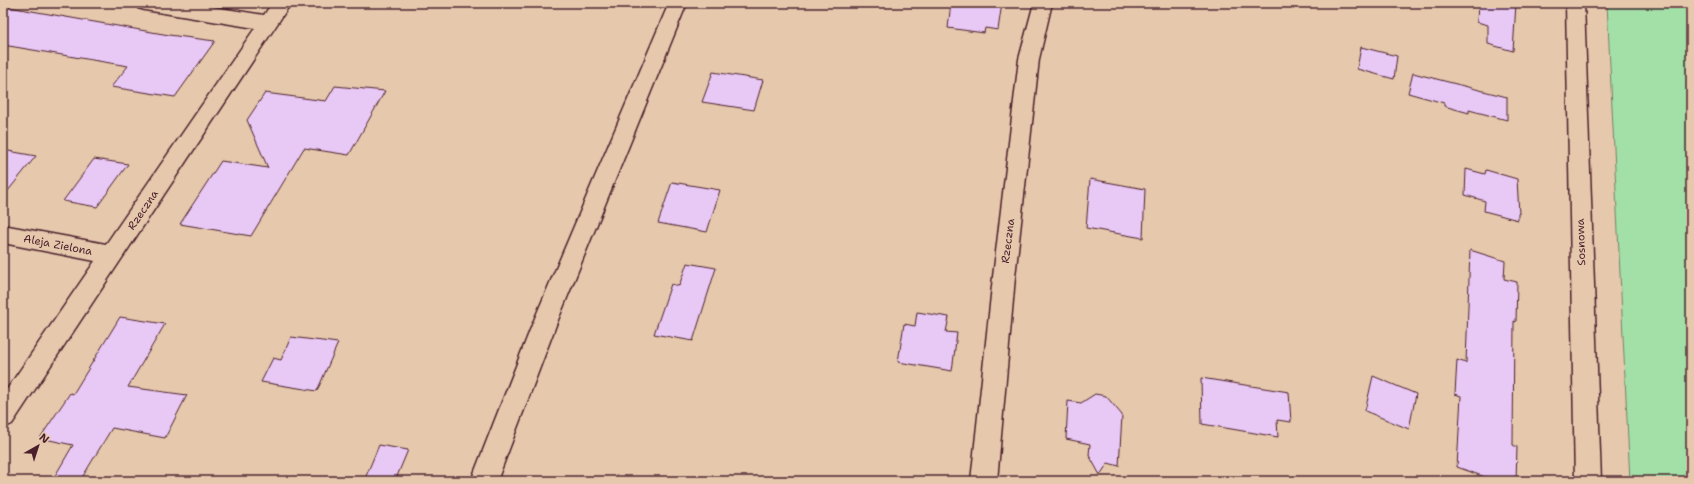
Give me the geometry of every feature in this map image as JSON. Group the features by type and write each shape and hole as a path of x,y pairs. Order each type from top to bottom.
{"street":[{"path":"145,3 268,23"},
{"name":"Rzeczna","path":"3,416 282,3"},
{"path":"484,481 544,325 678,3"},
{"name":"Rzeczna","path":"984,481 1004,276 1029,59 1042,3"},
{"name":"Sosnowa","path":"1575,3 1588,481"},
{"name":"Aleja Zielona","path":"3,234 112,255"}],"green space":[{"path":"1607,3 1691,3 1691,481 1630,481"}],"building":[{"path":"951,3 1002,3 998,30 985,28 984,33 948,28"},
{"path":"1478,3 1516,3 1513,51 1488,44 1488,25 1477,22"},
{"path":"3,6 169,35 215,41 175,97 111,87 128,66 3,45"},
{"path":"1361,47 1397,56 1394,79 1357,69"},
{"path":"713,72 763,80 754,110 702,102"},
{"path":"1413,73 1507,97 1507,120 1469,110 1469,113 1444,106 1444,103 1408,93"},
{"path":"335,86 385,91 349,155 304,148 251,236 180,224 221,161 268,168 247,120 265,93 326,101"},
{"path":"3,150 36,156 3,197"},
{"path":"94,159 128,164 97,207 63,201"},
{"path":"1466,169 1485,174 1486,170 1517,179 1518,220 1484,211 1485,201 1465,195"},
{"path":"1090,179 1145,189 1143,238 1086,228"},
{"path":"672,182 720,190 707,232 658,223"},
{"path":"1470,250 1505,261 1504,279 1517,282 1516,322 1514,321 1513,445 1517,447 1516,481 1496,481 1457,467 1461,396 1455,394 1457,360 1466,363"},
{"path":"687,263 716,268 693,341 654,334 671,284 679,286"},
{"path":"917,312 949,317 946,332 957,333 952,371 898,362 904,324 915,326"},
{"path":"120,317 165,324 128,387 187,395 165,438 112,428 80,481 52,481 73,445 40,438 70,393 73,394"},
{"path":"291,337 338,343 317,391 261,382 273,358 281,360"},
{"path":"1373,376 1416,394 1409,429 1365,411"},
{"path":"1201,378 1289,392 1291,422 1277,420 1278,437 1202,424"},
{"path":"1095,394 1106,396 1122,415 1119,466 1108,463 1100,475 1089,455 1090,444 1066,439 1068,401 1081,403"},
{"path":"379,445 408,450 395,481 364,481"}]}
